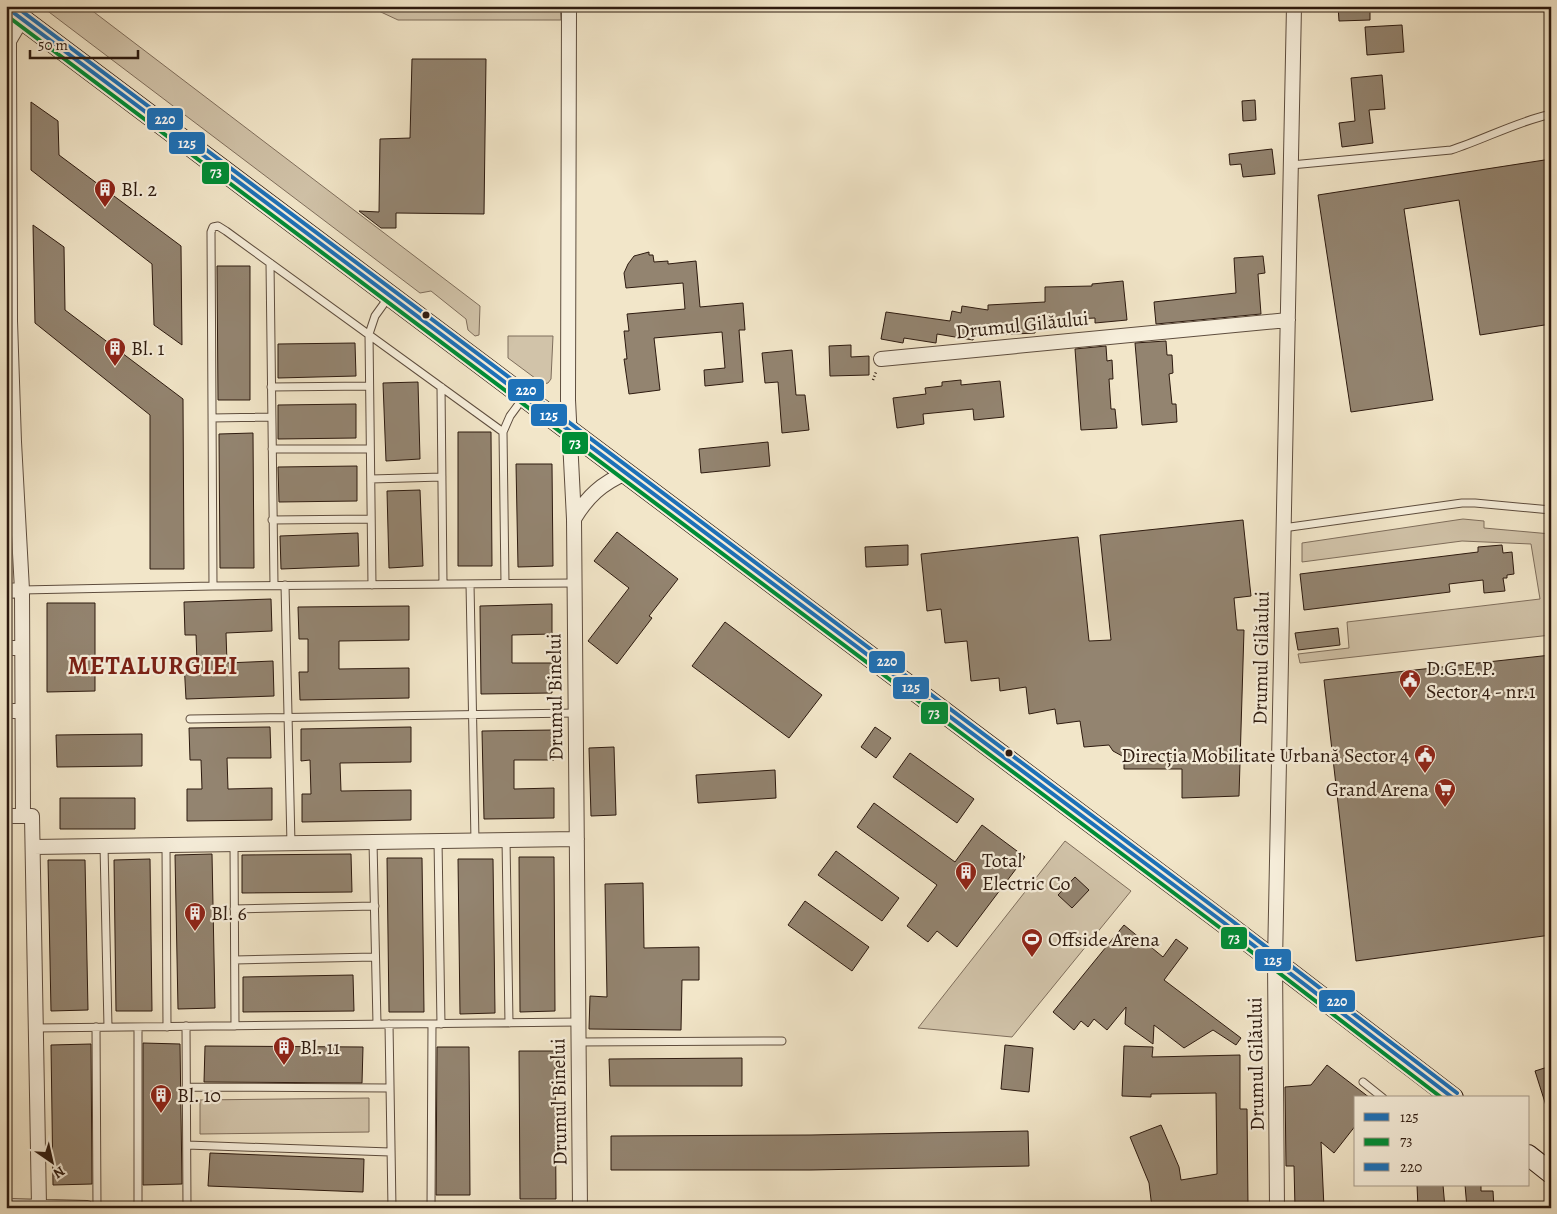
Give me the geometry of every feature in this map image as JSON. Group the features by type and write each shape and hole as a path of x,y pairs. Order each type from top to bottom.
{"main road":[{"path":"21,14 390,296 1275,962 1441,1094"},
{"path":"1530,1156 1551,1172"}],"street":[{"name":"Drumul Binelui","path":"569,6 569,431 573,473 574,519 580,1208"},
{"name":"Drumul Gilăului","path":"1277,1208 1275,962 1294,6"},
{"path":"21,14 9,41 8,56 8,320 12,496 22,590 23,816"},
{"name":"Drumul Gilăului","path":"881,359 1288,320"},
{"path":"574,519 596,490 610,480 626,473"},
{"path":"6,590 22,590"},
{"path":"6,648 21,648"},
{"path":"6,711 22,711"},
{"path":"6,816 32,816 39,1207"},
{"path":"33,847 577,839"},
{"path":"6,1206 87,1208"}],"lane":[{"path":"1291,165 1451,150 1515,125 1551,114"},
{"path":"213,586 211,232 213,227 218,226 226,231 504,432"},
{"path":"270,263 274,585"},
{"path":"372,585 369,334 375,316 390,296"},
{"path":"271,386 369,386"},
{"path":"442,387 443,584"},
{"path":"505,583 504,432 510,416 525,397"},
{"path":"212,418 271,417"},
{"path":"272,449 370,449"},
{"path":"370,479 442,477"},
{"path":"1283,528 1462,503 1551,510"},
{"path":"272,520 371,519"},
{"path":"22,590 274,585 574,583"},
{"path":"470,584 475,841"},
{"path":"285,585 291,844"},
{"path":"190,718 576,713"},
{"path":"506,840 509,1023"},
{"path":"438,841 441,1024"},
{"path":"373,842 377,1024"},
{"path":"234,844 235,1026"},
{"path":"166,845 167,1027"},
{"path":"104,846 108,1027"},
{"path":"234,910 374,906"},
{"path":"235,960 375,958"},
{"path":"36,1028 578,1022"},
{"path":"388,1024 392,1208"},
{"path":"431,1208 432,1024"},
{"path":"186,1026 187,1208"},
{"path":"96,1027 97,1208"},
{"path":"138,1027 138,1208"},
{"path":"579,1042 782,1041"},
{"path":"1363,1082 1380,1096"},
{"path":"186,1087 390,1088"},
{"path":"186,1144 390,1152"}],"shaded area":[{"path":"41,6 86,6 480,306 479,335 475,336 468,330 466,319 431,291 420,293"},
{"path":"368,6 560,6 561,20 398,20"},
{"path":"508,336 553,336 551,379 548,383 543,384 508,358"},
{"path":"1463,519 1484,521 1484,528 1551,534 1551,635 1300,663 1298,654 1349,648 1347,622 1540,599 1531,544 1462,541 1302,562 1302,543"},
{"path":"1065,841 1131,891 1012,1037 918,1028"},
{"path":"369,1098 369,1132 200,1134 200,1100"}],"building":[{"path":"1338,6 1370,6 1370,20 1339,21"},
{"path":"1402,25 1404,52 1367,55 1365,27"},
{"path":"412,59 486,59 484,214 396,213 396,228 381,228 359,211 379,212 380,139 410,138"},
{"path":"1382,75 1385,109 1369,110 1373,143 1342,147 1339,123 1355,121 1351,78"},
{"path":"1255,100 1256,120 1243,121 1242,101"},
{"name":"Bl. 2","path":"31,102 58,121 59,155 181,246 182,345 154,325 152,264 31,170"},
{"path":"1272,149 1275,174 1243,177 1241,164 1230,165 1229,154"},
{"path":"1551,159 1551,324 1480,335 1459,200 1404,209 1433,400 1351,412 1318,195"},
{"name":"Bl. 1","path":"33,225 64,247 65,310 183,399 184,569 150,569 150,415 35,323"},
{"path":"649,252 649,255 653,255 654,262 668,261 668,264 696,261 700,307 743,303 745,330 739,330 743,382 705,386 704,370 725,368 722,332 654,338 660,390 629,394 624,359 627,359 624,331 629,331 627,314 685,309 683,283 626,288 624,273 628,264 634,256"},
{"path":"1263,256 1265,273 1258,274 1261,314 1156,324 1154,302 1236,293 1234,258"},
{"path":"217,266 250,266 250,400 218,400"},
{"path":"1123,281 1127,320 1095,323 1095,318 1035,321 1035,333 974,336 973,340 937,334 936,343 904,338 903,343 881,339 886,312 950,321 952,311 961,313 962,306 988,310 988,305 1045,302 1045,287 1092,286 1092,284"},
{"path":"1166,341 1167,355 1172,355 1173,373 1169,374 1172,404 1176,404 1177,422 1142,425 1135,343"},
{"path":"355,343 356,376 278,378 278,344"},
{"path":"851,345 851,357 869,356 869,375 830,376 829,346"},
{"path":"1106,346 1107,361 1112,360 1113,379 1109,379 1111,409 1115,409 1117,428 1081,430 1075,349"},
{"path":"792,350 796,395 805,395 809,430 782,433 778,382 765,383 762,353"},
{"path":"961,380 961,385 1000,381 1004,417 974,420 973,409 923,414 924,424 897,428 893,398 926,394 925,388 942,386 942,382"},
{"path":"418,382 420,459 386,461 383,383"},
{"path":"356,404 356,438 278,439 278,405"},
{"path":"458,432 491,432 492,566 458,566"},
{"path":"253,433 254,568 220,568 219,434"},
{"path":"768,442 770,466 701,473 699,449"},
{"path":"516,464 552,464 553,566 518,567"},
{"path":"357,466 357,501 279,502 278,467"},
{"path":"420,490 423,566 389,568 387,491"},
{"path":"1243,520 1251,596 1234,598 1237,630 1244,630 1239,796 1182,798 1182,769 1124,769 1124,757 1113,751 1109,745 1084,747 1080,721 1057,724 1055,709 1029,714 1026,687 1000,691 999,678 971,681 967,641 945,643 941,609 927,611 921,554 1078,537 1089,641 1111,640 1100,535"},
{"path":"617,532 678,579 649,616 652,618 617,664 588,641 629,588 594,561"},
{"path":"358,533 359,566 281,569 280,536"},
{"path":"908,545 908,565 866,567 865,547"},
{"path":"1502,545 1503,553 1512,552 1514,574 1503,578 1505,591 1484,593 1483,580 1449,584 1450,592 1304,610 1300,574 1478,552 1478,547"},
{"path":"271,599 272,631 226,633 227,663 273,661 274,696 186,699 184,662 197,662 196,635 185,635 184,602"},
{"path":"47,603 95,603 95,691 47,692"},
{"path":"552,604 552,634 512,635 512,663 552,663 552,693 481,694 480,606"},
{"path":"409,606 409,640 339,641 339,669 409,668 409,698 300,700 299,672 308,672 308,639 299,639 298,607"},
{"path":"725,622 822,695 789,738 692,666"},
{"path":"1338,628 1340,645 1298,650 1295,633"},
{"name":"Grand Arena","path":"1551,655 1551,935 1356,961 1324,680"},
{"path":"270,727 271,758 227,758 228,789 272,788 272,820 187,821 187,789 202,789 201,760 190,760 189,728"},
{"path":"411,727 411,762 340,763 341,791 411,790 411,820 302,822 302,794 311,794 310,760 301,761 301,729"},
{"path":"875,727 891,738 876,758 861,747"},
{"path":"553,730 554,760 514,760 514,789 554,788 554,818 484,819 482,731"},
{"path":"142,734 142,766 57,767 56,735"},
{"path":"614,747 616,815 591,816 589,748"},
{"path":"910,753 974,799 957,823 893,777"},
{"path":"775,770 776,798 698,803 696,775"},
{"path":"60,798 135,798 135,829 60,829"},
{"name":"Total Electric Co","path":"874,803 955,862 982,825 1025,857 957,947 937,931 928,942 907,926 937,885 857,827"},
{"path":"836,851 899,898 882,921 818,875"},
{"name":"Bl. 6","path":"212,854 215,1008 178,1009 175,855"},
{"path":"351,854 352,892 242,893 242,855"},
{"path":"519,857 554,857 555,1011 520,1012"},
{"path":"387,858 422,858 424,1012 389,1012"},
{"path":"150,859 152,1011 116,1011 114,860"},
{"path":"458,859 493,859 495,1013 460,1014"},
{"path":"48,860 85,860 88,1010 51,1011"},
{"path":"1075,877 1089,890 1072,908 1058,895"},
{"path":"643,883 644,948 699,947 699,980 682,980 681,1030 589,1029 590,996 607,997 605,884"},
{"path":"805,901 869,947 852,971 788,925"},
{"path":"1124,925 1163,957 1176,939 1188,948 1164,980 1241,1038 1236,1045 1213,1030 1184,1048 1154,1025 1153,1044 1125,1024 1126,1007 1107,1030 1094,1019 1088,1027 1081,1021 1074,1030 1053,1012"},
{"path":"353,975 354,1011 243,1012 243,977"},
{"name":"Bl. 10","path":"143,1043 180,1044 182,1184 143,1185"},
{"path":"91,1044 92,1184 53,1185 51,1045"},
{"path":"1005,1045 1033,1048 1029,1092 1001,1089"},
{"name":"Bl. 11","path":"205,1046 363,1047 362,1083 204,1082"},
{"path":"1124,1046 1153,1047 1152,1057 1240,1055 1240,1109 1247,1109 1248,1205 1228,1208 1152,1208 1149,1183 1130,1137 1161,1125 1179,1167 1181,1180 1217,1174 1216,1093 1151,1094 1151,1097 1122,1096"},
{"path":"437,1047 469,1047 470,1195 436,1195"},
{"path":"519,1051 555,1051 556,1199 520,1199"},
{"path":"742,1058 742,1086 610,1086 609,1059"},
{"path":"1327,1065 1367,1096 1354,1096 1354,1128 1334,1153 1321,1142 1324,1208 1295,1208 1294,1166 1286,1166 1285,1087 1311,1085"},
{"path":"1551,1066 1551,1111 1548,1112 1535,1071"},
{"path":"1028,1131 1029,1166 811,1170 611,1170 611,1136"},
{"path":"210,1153 364,1159 363,1192 208,1186"},
{"path":"1417,1186 1443,1186 1445,1208 1418,1208"},
{"path":"1465,1186 1481,1186 1481,1191 1493,1191 1494,1208 1467,1208"}],"transit line":[{"name":"220","path":"15,6 1231,920 1457,1093"},
{"name":"125","path":"6,7 1227,925 1450,1096"},
{"name":"73","path":"6,15 1223,930 1439,1096"}],"place":[{"name":"Bl. 2","path":"105,208"},
{"name":"Bl. 1","path":"115,367"},
{"name":"D.G.E.P. Sector 4 - nr.1","path":"1410,699"},
{"name":"Direcția Mobilitate Urbană Sector 4","path":"1425,774"},
{"name":"Grand Arena","path":"1445,808"},
{"name":"Total Electric Co","path":"966,891"},
{"name":"Bl. 6","path":"195,932"},
{"name":"Offside Arena","path":"1032,958"},
{"name":"Bl. 11","path":"284,1066"},
{"name":"Bl. 10","path":"161,1114"}],"district":[{"name":"METALURGIEI","path":"153,666"}]}
